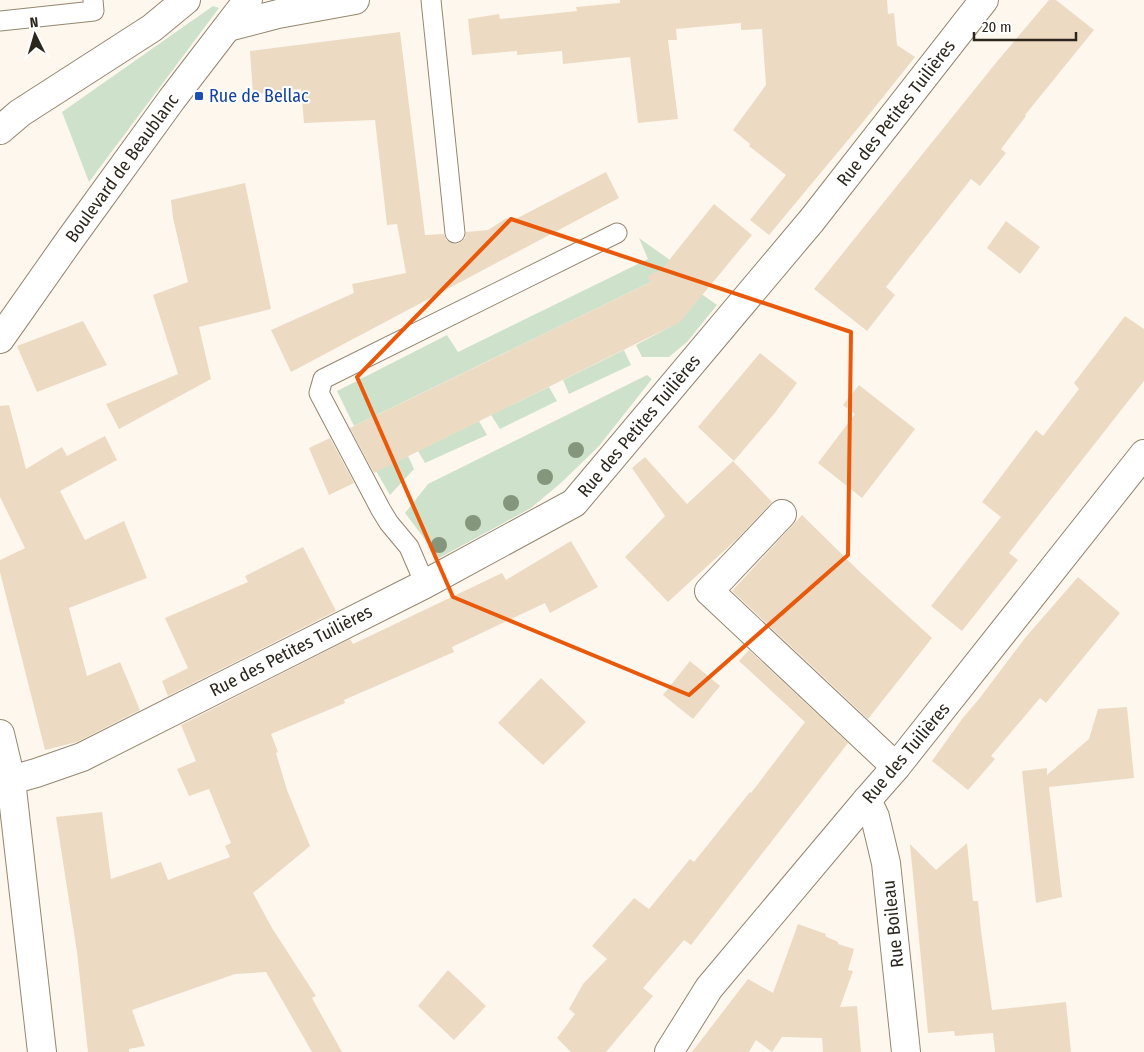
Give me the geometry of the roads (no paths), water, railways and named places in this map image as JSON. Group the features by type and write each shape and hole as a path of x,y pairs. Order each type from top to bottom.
{"street":[{"path":"0,130 10,112 152,28 186,0"},
{"name":"Boulevard de Beaublanc","path":"5,325 172,99 248,0"},
{"path":"228,27 278,14 355,0"},
{"name":"Rue des Petites Tuilières","path":"11,780 82,757 425,584 574,503 812,220 984,0"},
{"name":"Rue des Tuilières","path":"669,1052 709,988 896,768 1144,454"},
{"path":"782,514 709,591 896,768"},
{"path":"0,734 11,780 42,1052"},
{"name":"Rue Boileau","path":"867,800 875,817 886,863 906,1052"}],"lane":[{"path":"0,20 94,12 93,0"},
{"path":"431,0 455,233"},
{"path":"425,584 410,546 389,523 381,510 319,393 323,379 617,233"}],"place":[{"name":"Rue de Bellac","path":"199,96"}]}
